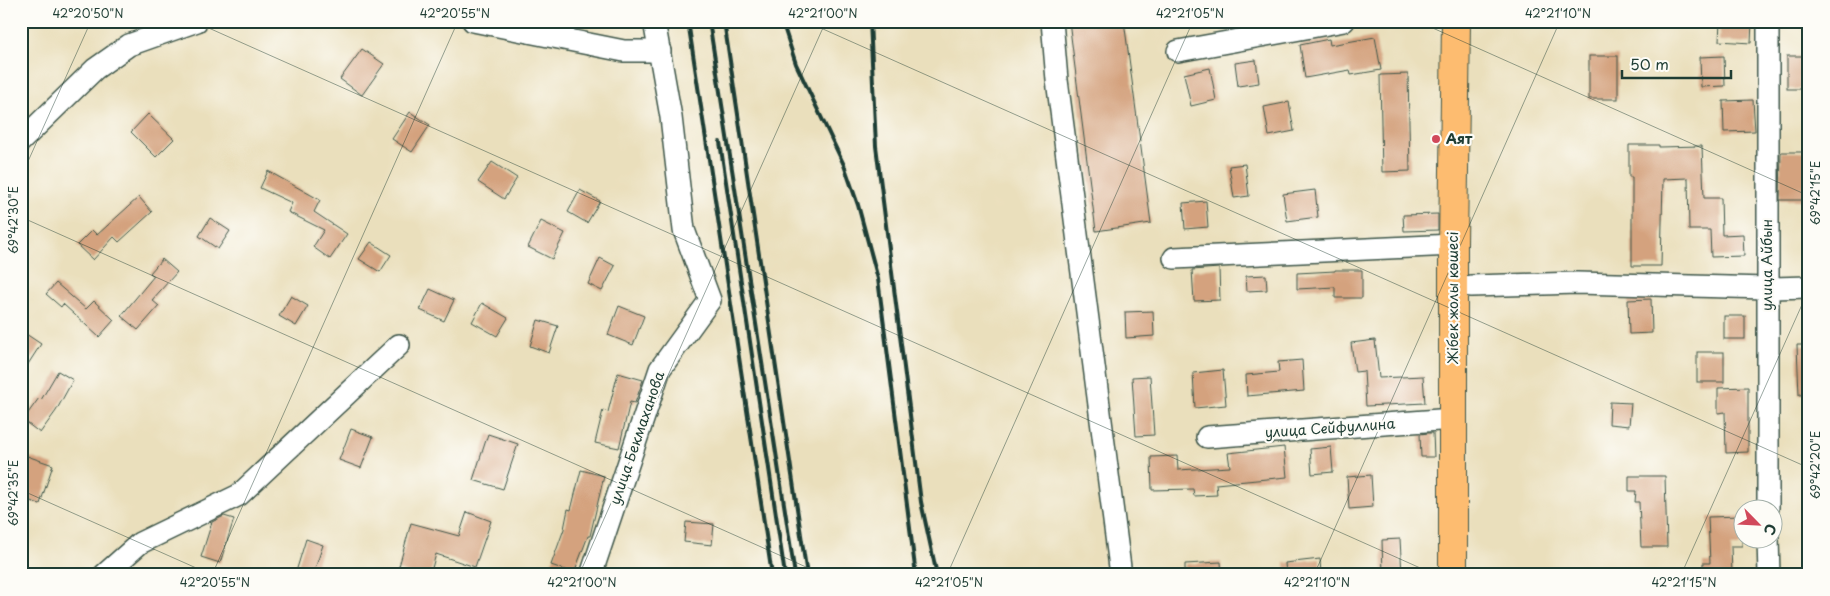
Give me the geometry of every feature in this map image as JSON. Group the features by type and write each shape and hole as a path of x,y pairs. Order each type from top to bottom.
{"main road":[{"name":"Жібек жолы көшесі","path":"1453,575 1453,245 1456,21"},
{"name":"Жібек жолы көшесі","path":"1470,575 1474,21"}],"street":[{"path":"21,141 95,69 129,45 197,21"},
{"path":"473,21 624,51 660,51"},
{"name":"улица Бекмаханова","path":"591,575 660,369 710,300 684,230 672,117 654,21"},
{"path":"1052,21 1056,80 1121,575"},
{"path":"1178,51 1344,21"},
{"name":"улица Айбын","path":"1768,21 1768,498"},
{"path":"1174,258 1453,245"},
{"path":"1471,286 1577,283 1767,288 1809,287"},
{"path":"104,575 140,543 239,495 398,345"},
{"name":"улица Сейфуллина","path":"1207,437 1453,418"},
{"path":"1768,548 1769,575"}],"building":[{"path":"1069,21 1124,21 1151,223 1096,231"},
{"path":"1720,21 1752,21 1751,43 1719,41"},
{"path":"1375,37 1381,70 1351,75 1350,70 1305,78 1300,45 1329,39 1330,45"},
{"path":"362,49 384,64 362,95 340,79"},
{"path":"1589,56 1618,56 1618,99 1589,99"},
{"path":"1724,56 1725,86 1701,87 1700,57"},
{"path":"1787,56 1809,56 1809,89 1787,89"},
{"path":"1256,60 1259,83 1238,86 1235,63"},
{"path":"1210,68 1216,100 1191,106 1184,74"},
{"path":"1408,74 1410,171 1382,172 1380,75"},
{"path":"1753,100 1755,131 1724,132 1723,101"},
{"path":"1289,102 1294,131 1269,136 1264,107"},
{"path":"410,112 430,125 412,152 392,139"},
{"path":"148,114 174,139 156,157 131,132"},
{"path":"1629,145 1659,145 1659,147 1702,146 1704,198 1721,198 1722,235 1743,234 1744,256 1711,257 1710,230 1689,230 1688,178 1663,179 1661,266 1632,266 1632,177 1629,177"},
{"path":"1781,152 1809,152 1809,200 1780,200"},
{"path":"492,162 517,178 504,199 478,182"},
{"path":"1245,164 1249,196 1234,198 1229,166"},
{"path":"268,171 320,200 314,212 347,234 330,259 313,247 324,230 288,212 292,203 260,188"},
{"path":"580,190 600,201 587,223 568,212"},
{"path":"1315,190 1318,217 1287,221 1283,194"},
{"path":"139,197 152,212 119,242 114,237 93,260 77,245 92,230 97,235"},
{"path":"1206,201 1208,227 1185,229 1183,203"},
{"path":"1438,214 1438,230 1404,231 1403,215"},
{"path":"210,218 230,231 218,249 199,236"},
{"path":"541,221 565,233 552,259 528,247"},
{"path":"371,242 391,255 380,272 359,259"},
{"path":"600,258 615,266 602,291 588,284"},
{"path":"162,259 177,272 152,300 159,306 138,330 121,316 154,276 150,273"},
{"path":"1219,268 1220,300 1194,301 1192,270"},
{"path":"1362,270 1362,298 1335,298 1335,287 1297,289 1297,273"},
{"path":"1266,275 1267,290 1247,291 1246,276"},
{"path":"56,283 86,309 94,301 114,320 99,337 63,304 61,307 46,294"},
{"path":"430,289 454,300 444,321 420,310"},
{"path":"291,296 308,306 296,326 279,316"},
{"path":"1651,299 1652,333 1629,334 1628,300"},
{"path":"482,303 508,318 497,336 472,322"},
{"path":"619,306 644,316 633,345 608,335"},
{"path":"1153,311 1154,336 1126,338 1125,312"},
{"path":"1724,316 1745,316 1745,339 1724,339"},
{"path":"538,320 558,326 549,353 530,346"},
{"path":"26,334 41,344 21,375 21,341"},
{"path":"1375,340 1379,378 1423,376 1425,403 1366,406 1364,371 1355,372 1351,343"},
{"path":"1797,345 1809,345 1809,394 1799,395"},
{"path":"1697,352 1724,352 1724,382 1697,382"},
{"path":"1302,360 1304,391 1247,396 1246,375 1279,372 1278,362"},
{"path":"1223,370 1226,405 1195,408 1193,373"},
{"path":"58,371 73,380 56,411 40,433 23,420 39,398 41,400"},
{"path":"618,373 643,380 635,403 630,402 619,448 595,443 603,410 608,412"},
{"path":"1150,376 1154,435 1136,436 1132,377"},
{"path":"1748,387 1748,452 1726,453 1725,412 1718,413 1718,388"},
{"path":"1610,402 1631,403 1629,426 1609,424"},
{"path":"351,429 373,437 361,468 339,460"},
{"path":"1433,433 1434,457 1421,457 1420,434"},
{"path":"488,434 518,444 503,489 473,480"},
{"path":"1284,447 1287,477 1216,484 1217,495 1194,496 1193,489 1152,490 1151,457 1177,456 1178,470 1230,467 1228,453"},
{"path":"1331,447 1333,472 1312,474 1310,449"},
{"path":"27,456 53,465 40,504 21,498 21,474"},
{"path":"581,470 604,476 590,536 588,536 574,573 551,565 564,529 568,509 571,510"},
{"path":"1371,475 1373,507 1349,509 1347,477"},
{"path":"1629,476 1665,476 1667,547 1641,547 1639,502 1635,502 1636,491 1629,491"},
{"path":"467,512 491,521 475,567 436,554 430,575 413,575 398,570 411,523 459,536"},
{"path":"224,516 234,519 220,563 201,557 212,522"},
{"path":"1732,516 1732,575 1703,575 1703,563 1710,563 1708,517"},
{"path":"686,522 714,524 712,545 684,542"},
{"path":"306,539 323,545 313,575 295,575"},
{"path":"1400,539 1402,575 1383,575 1382,540"},
{"path":"1320,559 1321,575 1286,575 1285,563"},
{"path":"1221,562 1222,575 1185,575 1185,564"}],"railway":[{"path":"688,21 772,575"},
{"path":"709,21 795,575"},
{"path":"724,21 807,575"},
{"path":"782,21 796,64 844,165 858,205 878,279 916,575"},
{"path":"870,21 876,146 921,502 937,575"},
{"path":"720,142 785,575"}],"place":[{"name":"Аят","path":"1436,139"}]}
